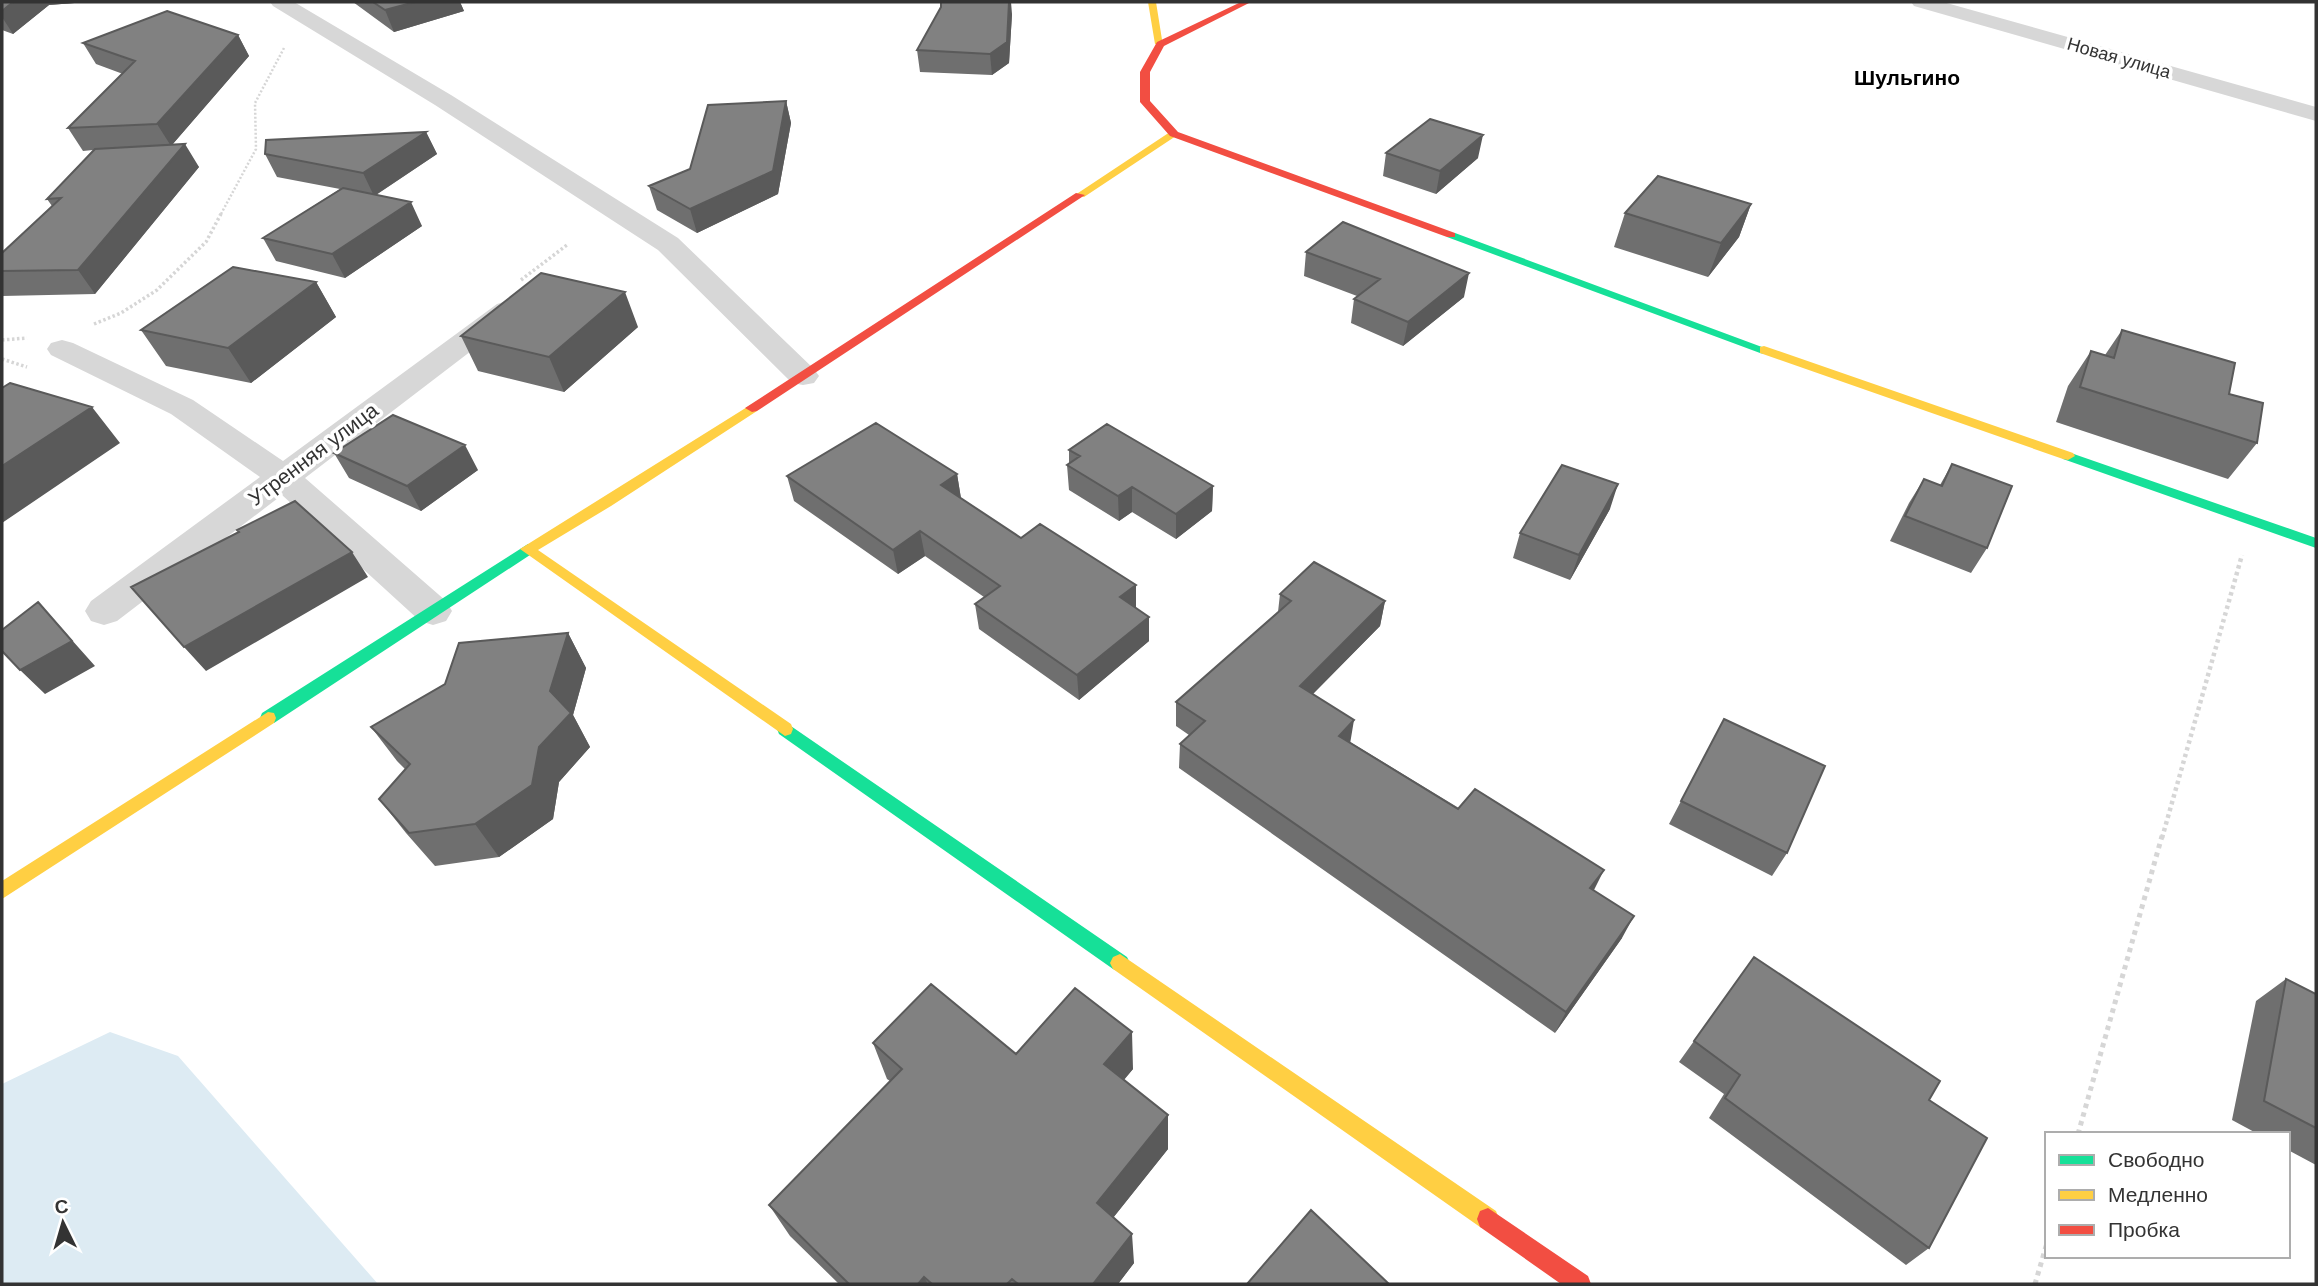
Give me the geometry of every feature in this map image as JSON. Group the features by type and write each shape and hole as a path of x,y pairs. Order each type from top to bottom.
{"street":[{"path":"281,2 443,100 668,244 803,376"},
{"path":"1152,2 1160,44"},
{"path":"1247,2 1160,44 1145,72 1145,102 1174,134 1780,356 2316,543"},
{"name":"Новая улица","path":"1921,2 2316,114"},
{"path":"2,891 527,549 606,503 1174,134"},
{"name":"Утренняя улица","path":"104,611 284,477 518,292"},
{"path":"62,349 182,407 284,477 433,611"},
{"path":"527,549 1580,1284"}],"path":[{"path":"90,326 121,313 158,290 206,242 256,149 255,103 284,48"},
{"path":"518,292 567,246"},
{"path":"2,359 27,367"},
{"path":"2079,1132 2252,520"},
{"path":"2035,1284 2045,1250"}],"shaded area":[{"path":"110,1032 178,1056 378,1284 2,1284 2,1084"}],"building":[{"path":"2,2 13,2 2,11"},
{"path":"373,2 415,2 385,10"},
{"path":"941,2 1009,2 1007,42 990,54 917,50 941,7"},
{"path":"167,11 238,35 157,124 68,128 135,61 83,43"},
{"path":"786,101 773,171 690,209 649,186 690,169 708,105"},
{"path":"1430,119 1483,135 1440,171 1386,153"},
{"path":"426,132 363,173 265,154 266,140"},
{"path":"185,144 78,270 2,271 2,253 61,198 47,199 95,149"},
{"path":"1658,176 1751,204 1721,243 1625,213"},
{"path":"343,188 411,202 332,254 263,238"},
{"path":"1343,222 1469,273 1408,322 1354,299 1380,279 1306,252"},
{"path":"233,267 316,282 228,348 141,330"},
{"path":"541,273 625,292 549,357 461,336"},
{"path":"2122,330 2235,363 2229,394 2263,403 2257,443 2080,387 2091,351 2114,358"},
{"path":"10,383 92,407 2,466 2,388"},
{"path":"393,415 465,445 407,486 334,453"},
{"path":"876,423 957,474 941,485 1021,538 1040,524 1136,585 1120,597 1149,617 1077,675 975,604 1000,586 920,531 893,550 787,476"},
{"path":"1107,424 1213,486 1176,514 1132,487 1118,496 1067,465 1080,456 1069,450"},
{"path":"1952,464 2012,486 1987,548 1905,516 1924,479 1942,486"},
{"path":"1562,465 1618,484 1579,555 1520,533"},
{"path":"295,501 352,552 184,647 131,587 239,532 237,530"},
{"path":"1314,562 1385,601 1300,686 1354,720 1339,736 1458,809 1475,789 1604,870 1590,888 1634,916 1566,1012 1180,744 1205,721 1176,702 1291,601 1280,594"},
{"path":"38,602 72,641 20,670 2,651 2,630"},
{"path":"568,633 550,691 571,713 539,747 532,785 475,824 409,833 379,799 410,764 371,727 445,684 459,643"},
{"path":"1724,719 1825,766 1787,853 1681,801"},
{"path":"1754,957 1940,1081 1929,1100 1987,1138 1929,1248 1725,1098 1740,1075 1694,1041"},
{"path":"2286,979 2316,994 2316,1128 2264,1101"},
{"path":"931,984 1016,1054 1075,988 1132,1032 1104,1064 1168,1115 1097,1203 1132,1234 1093,1284 1018,1284 1012,1279 1007,1284 932,1284 924,1277 918,1284 849,1284 769,1205 902,1069 873,1043"},
{"path":"1311,1210 1389,1284 1247,1284"}],"traffic: fast":[{"path":"1451,235 1764,350"},
{"path":"2068,456 2316,543"},
{"path":"268,718 528,549"},
{"path":"785,729 1120,963"}],"traffic: slow":[{"path":"1152,2 1160,44"},
{"path":"1080,195 1174,134"},
{"path":"1764,350 2068,456"},
{"path":"528,549 606,503 752,408"},
{"path":"527,549 785,729"},
{"path":"2,891 268,718"},
{"path":"1120,963 1488,1219"}],"traffic: jam":[{"path":"1160,44 1247,2"},
{"path":"1160,44 1145,72 1145,102 1174,134 1451,235"},
{"path":"752,408 1080,195"},
{"path":"1488,1219 1580,1284"}],"district":[{"name":"Шульгино","path":"1907,77"}]}
